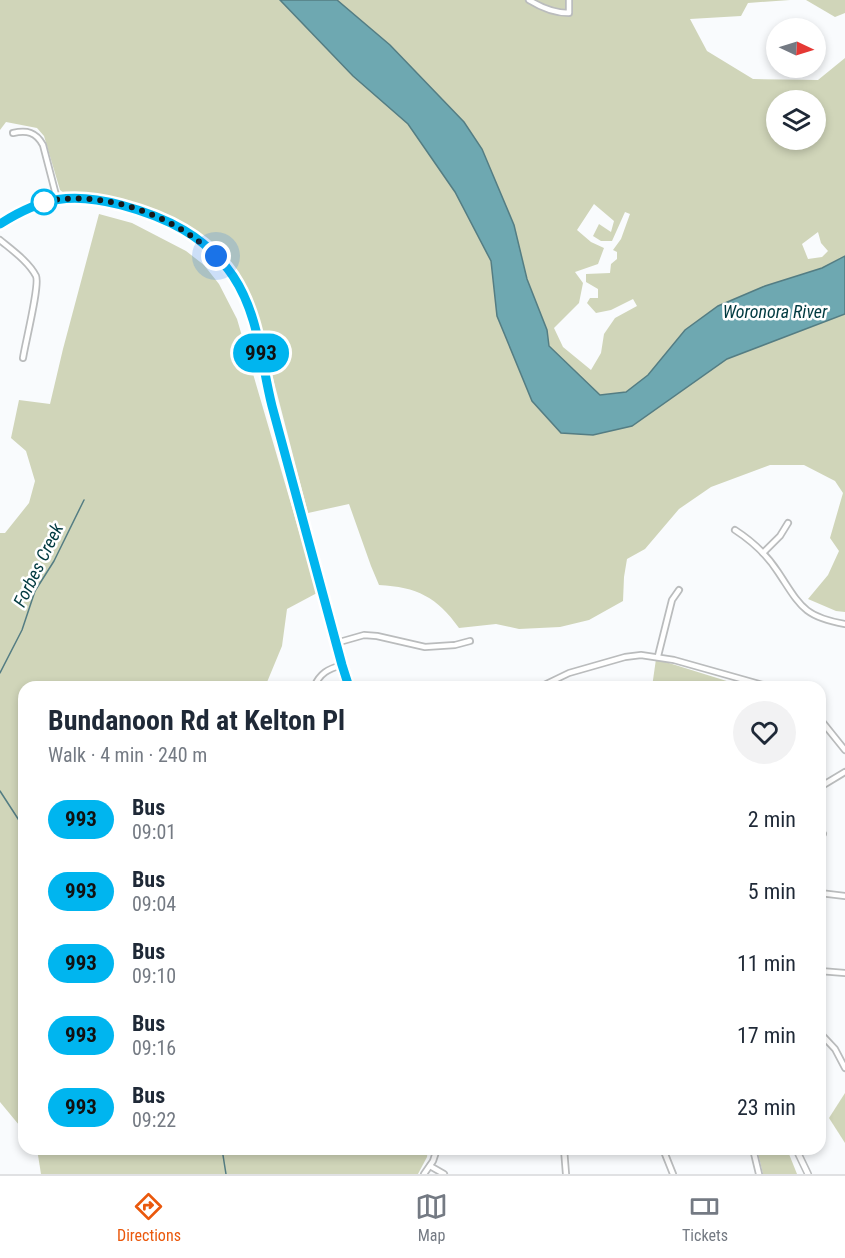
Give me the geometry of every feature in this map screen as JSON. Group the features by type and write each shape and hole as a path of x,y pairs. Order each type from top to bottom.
{"street":[{"path":"529,0 542,8 558,13 569,13 568,0"},
{"path":"13,133 28,131 40,138 57,199"},
{"path":"0,224 32,206 57,199 82,198 103,201 161,218 202,242 233,277 246,300 255,324 272,405 347,681"},
{"path":"0,240 28,266 37,279 37,291 22,358"},
{"path":"763,553 780,536 788,523"},
{"path":"735,530 763,553 779,573 791,594 803,607 825,620 845,624"},
{"path":"658,656 672,600 679,590"},
{"path":"336,643 364,635 425,648 470,641"},
{"path":"553,681 625,657 641,655 658,656 748,681"},
{"path":"317,681 324,672 342,665"},
{"path":"826,726 845,750"},
{"path":"826,784 843,775"},
{"path":"826,894 845,896"},
{"path":"826,971 845,973"},
{"path":"826,1039 835,1049 845,1068"},
{"path":"424,1174 435,1155"},
{"path":"564,1155 566,1174"},
{"path":"665,1155 673,1174"},
{"path":"754,1155 759,1174"},
{"path":"799,1155 808,1174"},
{"path":"430,1166 444,1174"}],"green space":[{"path":"0,0 280,0 353,76 408,124 455,192 491,261 497,316 532,401 561,433 632,426 727,359 845,314 845,612 836,611 808,599 828,575 839,551 830,538 843,493 835,481 804,465 770,465 711,487 679,509 645,549 627,559 623,601 589,620 560,627 519,629 496,624 459,628 443,608 425,596 404,588 379,585 349,504 308,513 253,301 228,263 197,231 161,213 87,193 64,193 60,190 44,136 37,128 6,122 0,130"},
{"path":"337,0 790,0 748,3 741,16 690,19 707,51 753,79 818,80 826,78 826,73 845,58 845,256 822,268 765,286 685,330 648,375 626,392 600,395 549,346 547,330 527,279 514,225 482,149 464,122 390,45","holes":["594,204 614,221 611,232 599,224 593,236 601,241 612,241 625,212 630,214 621,239 613,250 617,252 617,259 611,264 610,273 586,274 586,282 598,289 598,298 590,298 587,303 596,313 611,310 633,299 637,306 615,318 604,334 601,353 591,370 563,347 554,328 579,303 583,283 575,272 598,264 604,248 591,242 577,230","818,232 821,243 828,251 822,257 808,259 802,244"]},
{"path":"806,0 845,0 845,13 835,17"},
{"path":"99,214 132,223 186,251 204,265 219,284 237,319 317,593 287,609 282,646 267,681 18,681 18,1124 0,1102 0,533 5,533 29,503 35,481 26,451 11,438 19,400 50,404"},
{"path":"656,659 727,681 653,681"},
{"path":"845,1093 845,1143 829,1118"},
{"path":"38,1155 427,1155 418,1174 41,1174"},
{"path":"758,1155 789,1155 797,1174 763,1174"}],"water":[{"name":"Woronora River","path":"280,0 337,0 390,45 464,122 482,149 514,225 527,279 547,330 549,346 600,395 626,392 648,375 685,330 718,306 765,286 822,268 845,256 845,314 727,359 632,426 593,435 561,433 532,401 497,316 491,261 455,192 408,124 353,76"}],"waterway":[{"name":"Forbes Creek","path":"0,673 22,630 35,591 54,561 84,500"},
{"name":"Forbes Creek","path":"0,791 18,819"},
{"name":"Forbes Creek","path":"223,1155 226,1174"}],"bus line":[{"name":"993","path":"0,224 19,211 48,200 82,198 103,201 152,214 171,222 202,242 226,266 246,300 255,324 272,405 347,681"}],"route":[{"path":"44,202 40,203 71,198 93,199 152,214 194,236 216,256"}]}
